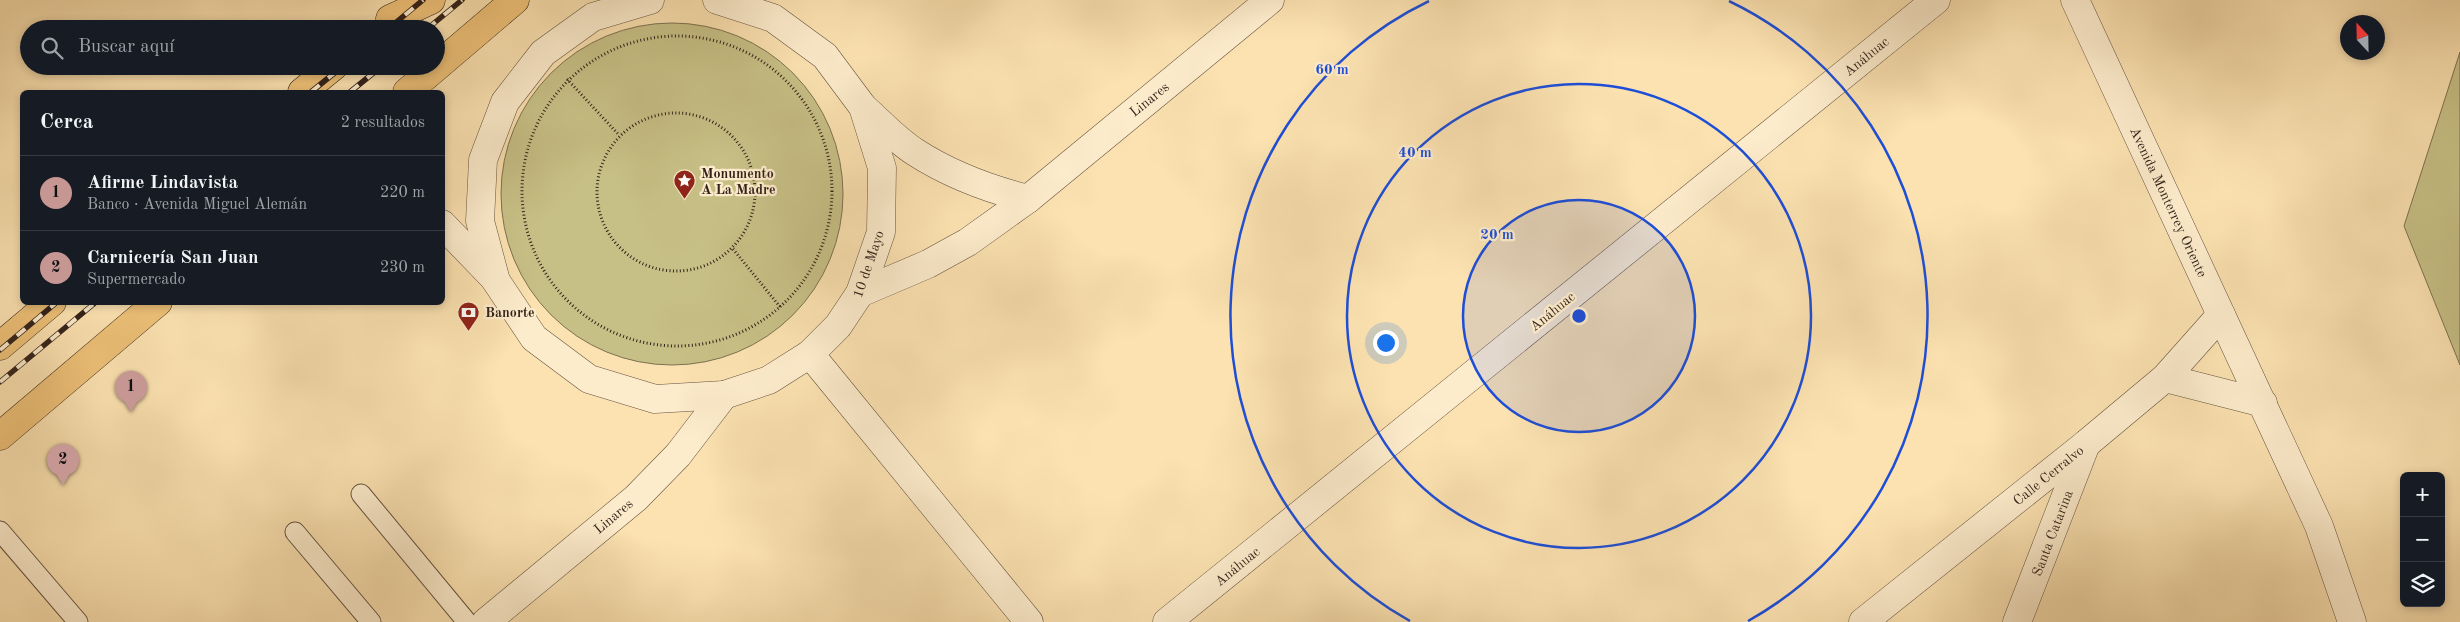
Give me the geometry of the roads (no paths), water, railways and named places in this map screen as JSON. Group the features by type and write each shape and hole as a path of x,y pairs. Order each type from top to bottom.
{"highway":[{"path":"389,20 413,0"},
{"path":"392,20 431,0"},
{"path":"445,59 516,0"},
{"path":"304,90 323,75"},
{"path":"408,90 426,75"},
{"path":"0,346 48,305"},
{"path":"0,436 154,305"}],"street":[{"name":"10 de Mayo","path":"496,281 480,221 483,160 505,102 542,52 593,18 650,0"},
{"name":"10 de Mayo","path":"445,227 496,281 534,338 589,379 655,399 724,395 769,380 810,354 838,326 860,293 881,232 882,168 863,107 825,56 768,9 717,0"},
{"name":"Linares","path":"860,293 936,260 968,242 1028,199 1270,0"},
{"name":"Anáhuac","path":"1167,622 1936,0"},
{"name":"Avenida Monterrey Oriente","path":"2075,0 2319,526 2352,622"},
{"path":"863,107 914,152 959,176 1028,199"},
{"name":"Calle Cerralvo","path":"1863,622 2086,444 2165,378 2221,315"},
{"path":"810,354 1029,622"},
{"path":"2165,378 2263,403"},
{"name":"Linares","path":"486,622 636,498 678,455 724,395"},
{"name":"Santa Catarina","path":"2017,622 2086,444"}],"lane":[{"path":"361,494 467,622"},
{"path":"0,531 78,622"},
{"path":"294,532 371,622"}],"railway":[{"path":"399,20 423,0"},
{"path":"438,20 462,0"},
{"path":"313,90 332,75"},
{"path":"352,90 371,75"},
{"path":"0,350 53,305"},
{"path":"0,382 92,305"}],"place":[{"name":"Monumento A La Madre","path":"685,200"},
{"name":"Banorte","path":"469,331"},
{"name":"Afirme Lindavista","path":"131,412"},
{"name":"Carnicería San Juan","path":"63,485"}]}
